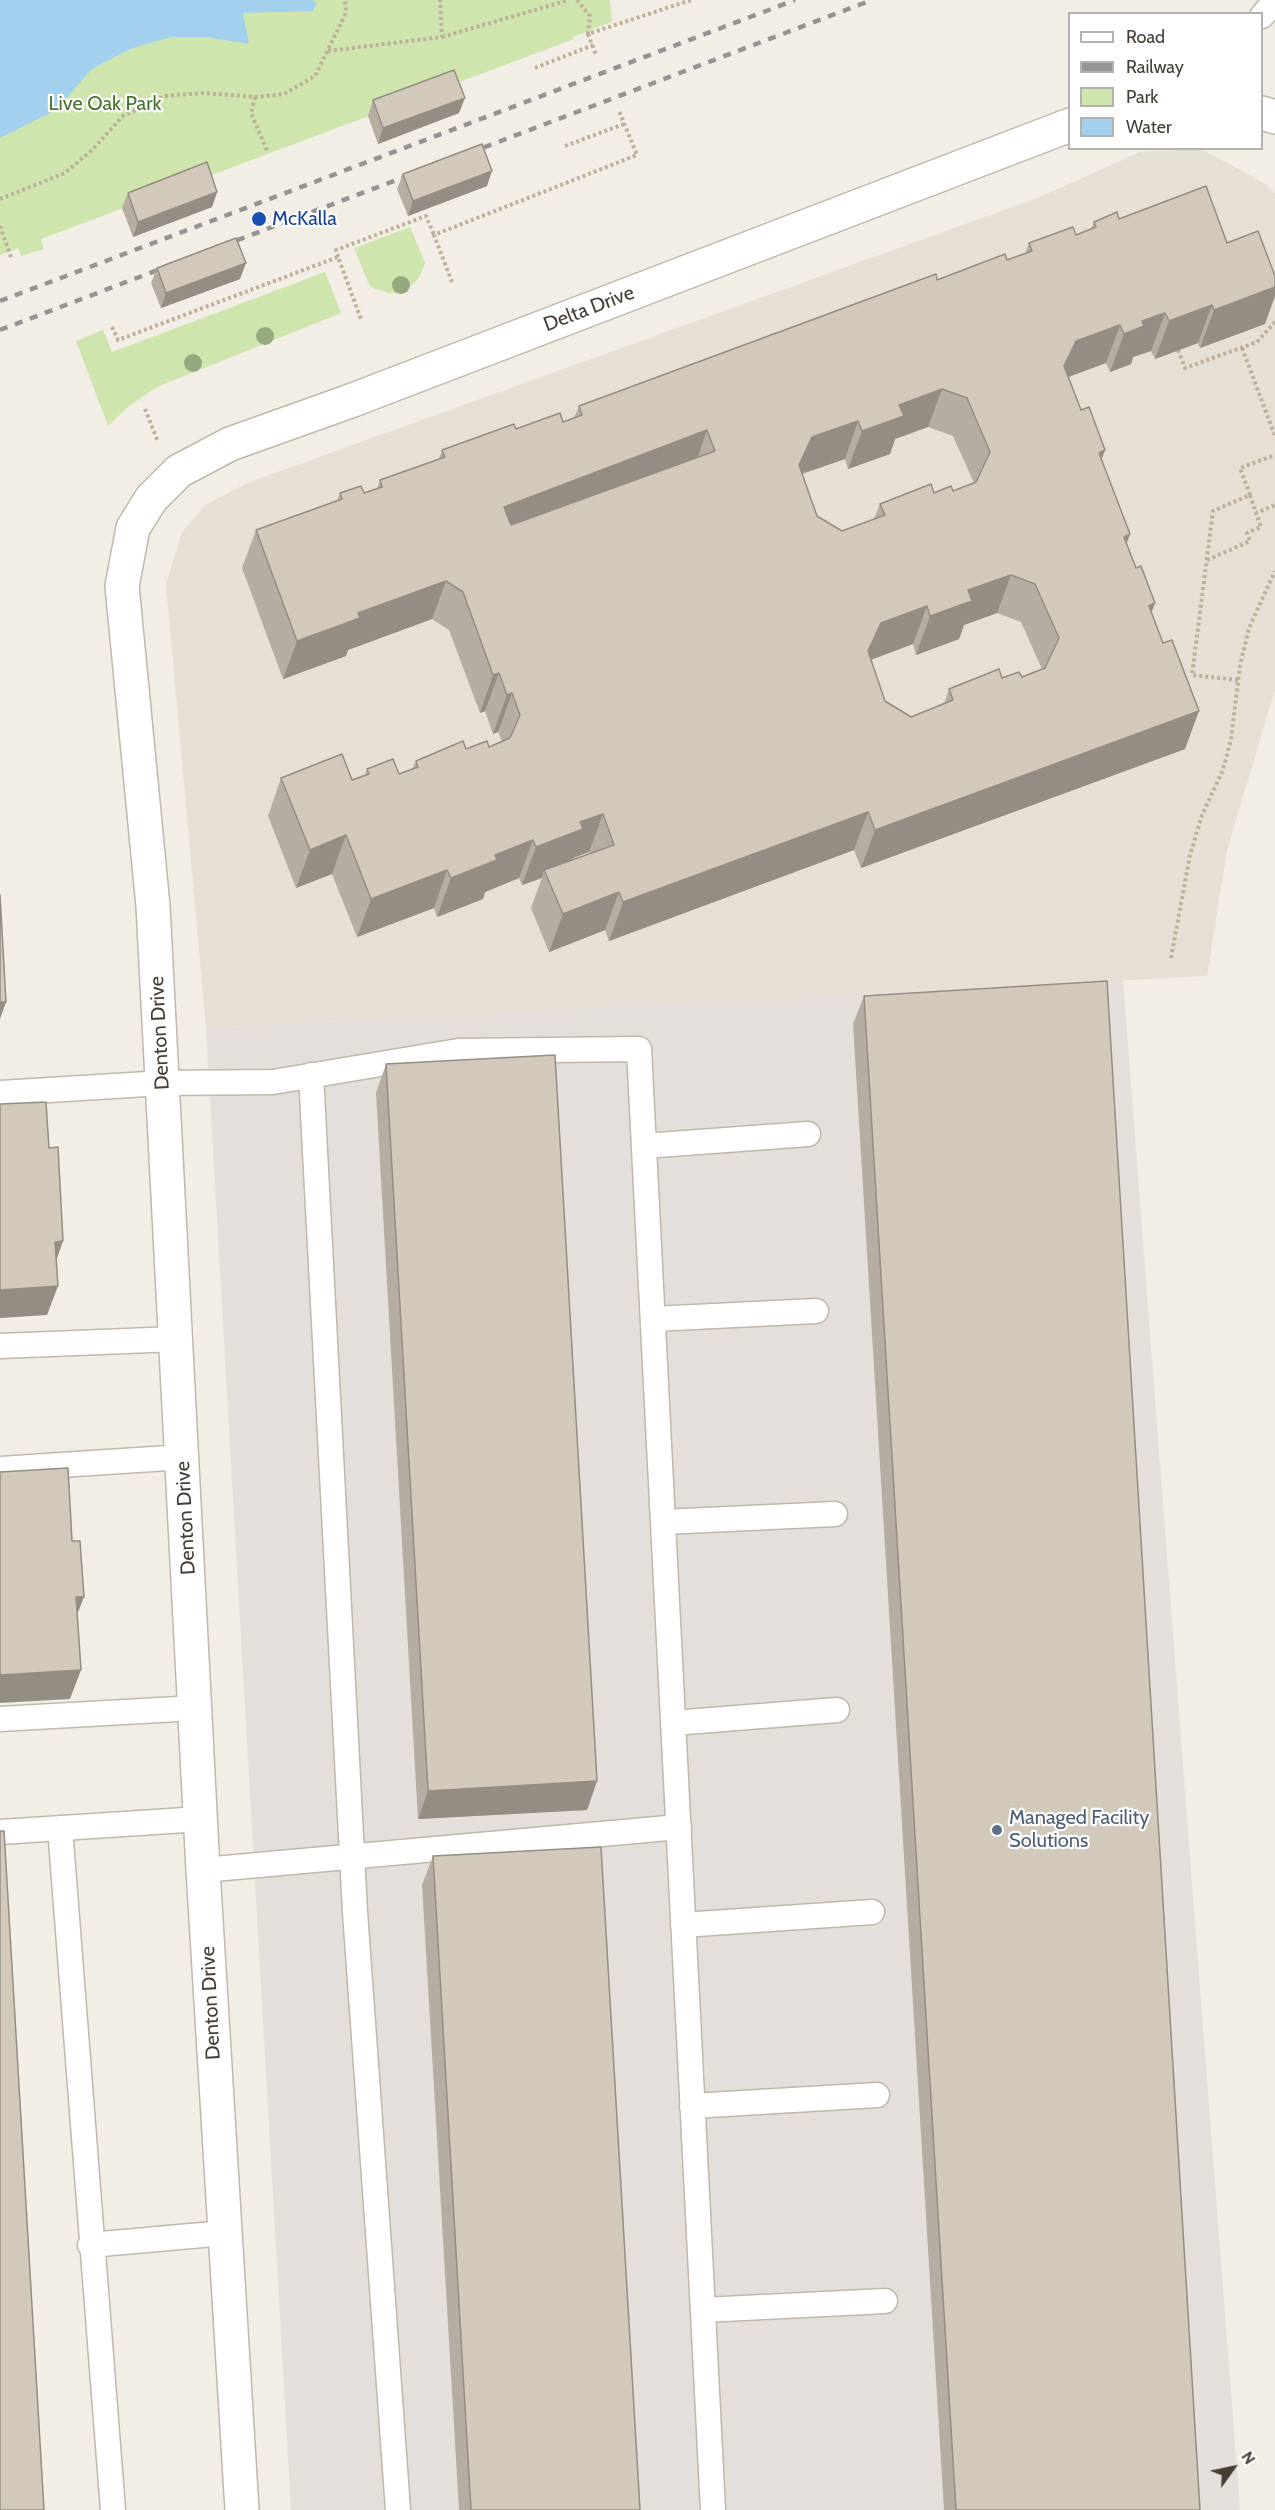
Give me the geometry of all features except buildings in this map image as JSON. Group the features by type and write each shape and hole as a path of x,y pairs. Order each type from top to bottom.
{"street":[{"name":"Delta Drive","path":"133,528 151,499 179,471 230,444 353,400 1068,126"},
{"name":"Denton Drive","path":"133,528 122,586 153,906 203,1870 242,2510"}],"lane":[{"path":"1263,15 1275,1"},
{"path":"0,1093 163,1083 273,1082 458,1051 639,1049 713,2510"},
{"path":"311,1076 352,1856 398,2510"},
{"path":"644,1146 808,1134"},
{"path":"652,1319 816,1311"},
{"path":"0,1346 176,1340"},
{"path":"0,1469 183,1457"},
{"path":"663,1522 836,1514"},
{"path":"0,1719 195,1708"},
{"path":"673,1723 837,1710"},
{"path":"0,1832 201,1819"},
{"path":"203,1870 679,1827"},
{"path":"60,1828 112,2510"},
{"path":"683,1925 872,1912"},
{"path":"692,2106 877,2095"},
{"path":"90,2245 225,2233"},
{"path":"703,2310 885,2301"}],"path":[{"path":"0,199 65,173 92,150 123,116 165,96 203,93 255,98 284,94 315,76 346,13 345,0"},
{"path":"440,0 442,37"},
{"path":"328,51 442,37 569,0"},
{"path":"577,0 590,16 588,34 596,55"},
{"path":"588,34 691,0"},
{"path":"535,68 593,45"},
{"path":"255,98 250,113 267,153"},
{"path":"434,235 637,155 619,111"},
{"path":"565,146 624,123"},
{"path":"361,320 336,250 426,216 452,282"},
{"path":"0,226 12,260"},
{"path":"112,327 118,340 338,256"},
{"path":"1179,350 1185,368 1257,342 1275,322"},
{"path":"1242,348 1275,436"},
{"path":"1207,560 1250,541 1247,533 1261,527 1240,468 1275,455"},
{"path":"1239,680 1192,675 1213,511 1250,495"},
{"path":"1256,513 1275,505"},
{"path":"1171,958 1190,855 1202,815 1223,770 1231,739 1249,628 1275,571"}],"shaded area":[{"path":"1203,150 1264,183 1275,193 1275,690 1227,850 1207,976 206,1028 166,584 182,532 205,505 247,483 1040,197 1140,152"},
{"path":"1123,980 1240,2510 291,2510 206,1028"}],"green space":[{"name":"Live Oak Park","path":"0,0 610,0 612,22 573,37 574,39 41,239 44,249 21,256 18,248 0,255"},
{"path":"410,227 425,263 419,278 398,293 388,293 370,287 354,248"},
{"path":"325,272 341,313 157,387 129,406 108,426 76,341 103,330 112,352"}],"water":[{"path":"0,0 313,0 317,3 313,11 243,13 249,44 207,37 171,37 130,49 92,69 56,110 0,138"}],"railway":[{"path":"0,301 795,0"},
{"path":"469,153 872,0"},
{"path":"222,246 415,173"},
{"path":"0,330 171,265"}],"place":[{"name":"McKalla","path":"259,219"},
{"name":"Managed Facility Solutions","path":"997,1830"}]}
